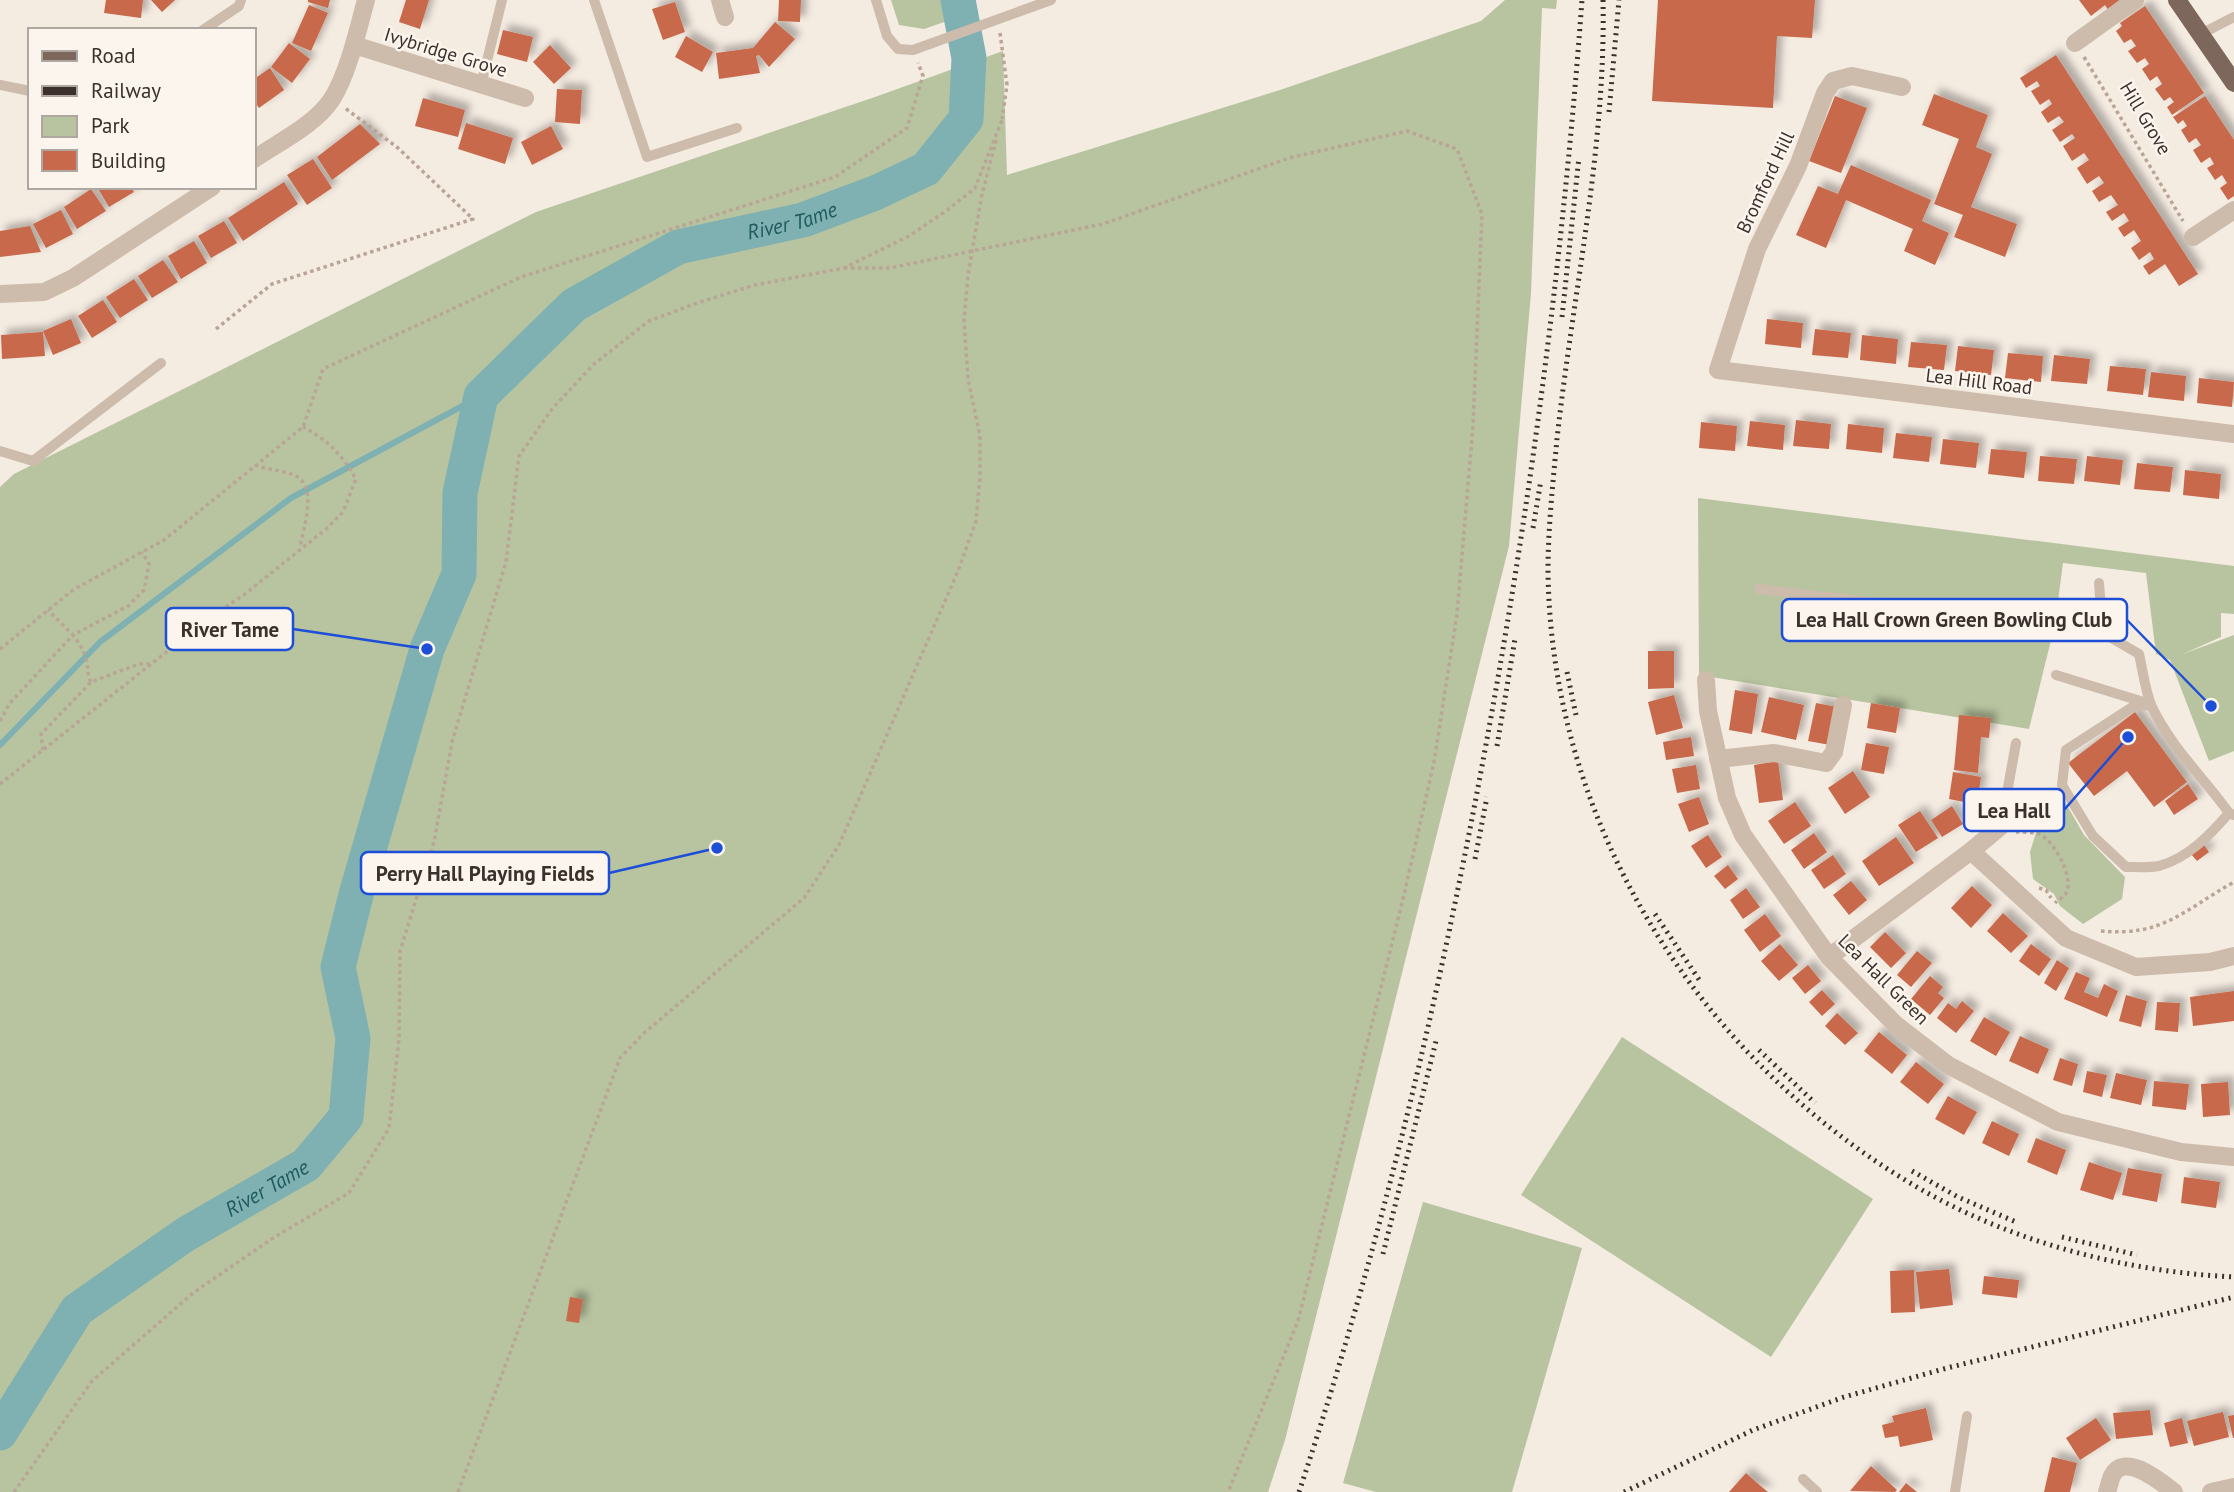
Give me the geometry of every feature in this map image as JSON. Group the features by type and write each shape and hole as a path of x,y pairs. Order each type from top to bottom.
{"main road":[{"path":"2177,0 2234,83"}],"street":[{"path":"256,158 312,120 332,98 354,45 366,0"},
{"path":"2075,43 2135,0"},
{"name":"Ivybridge Grove","path":"354,45 525,98"},
{"name":"Bromford Hill","path":"1718,370 1757,249 1798,166 1825,93 1833,81 1852,76 1902,87"},
{"path":"0,294 44,292 74,278 209,189"},
{"path":"2193,237 2234,210"},
{"name":"Lea Hill Road","path":"1718,370 2234,434"},
{"name":"Lea Hall Green","path":"1706,680 1708,711 1727,798 1743,835 1829,957 1896,1025 1948,1065 2058,1122 2180,1152 2234,1157"},
{"path":"1718,759 1774,753 1826,763 1834,752 1843,705"},
{"path":"1829,957 2001,826"},
{"path":"1971,851 2066,938 2136,967 2210,962 2234,956"},
{"path":"2108,1492 2113,1473 2121,1467 2137,1467 2174,1492"},
{"path":"2211,1492 2234,1487"}],"lane":[{"path":"206,28 239,6 241,0"},
{"path":"481,85 502,0"},
{"path":"594,0 647,157 737,128"},
{"path":"876,0 887,36 898,50 913,50 1051,0"},
{"path":"2201,34 2234,17"},
{"path":"0,85 28,91"},
{"path":"0,451 33,461 161,363"},
{"path":"2099,583 2103,633"},
{"path":"1759,589 2006,618 2103,633 2139,654 2151,705 2174,744 2232,814 2185,854 2158,866 2126,867 2093,836 2062,785 2066,751 2134,706 2151,705"},
{"path":"2056,675 2151,705"},
{"path":"2001,826 2016,743"},
{"path":"1955,1492 1967,1416"},
{"path":"1803,1479 1817,1492"}],"path":[{"path":"458,1492 620,1058 643,1034 804,898 839,845 958,571 976,521 980,477 980,436 968,379 964,321 970,254 982,194 1002,120 1007,85 999,21"},
{"name":"Hill Grove","path":"2075,43 2193,237"},
{"path":"0,649 73,590 164,540 303,427 323,369 521,277 835,177 907,128 923,76"},
{"path":"216,329 272,284 473,219 398,148 332,98"},
{"path":"844,268 909,236 975,188 1002,120"},
{"path":"13,1492 92,1381 192,1293 273,1238 349,1194 389,1128 399,1039 400,951 434,842 452,742 506,562 519,456 552,409 594,364 649,321 755,285 844,268 890,268 970,254 1103,224 1289,158 1408,131 1458,149 1482,214 1473,426 1458,600 1434,762 1404,895 1298,1321 1228,1492"},
{"path":"0,784 208,620 246,594 343,512 356,479 344,458 318,435 303,427"},
{"path":"255,465 296,475 304,484 307,505 300,548"},
{"path":"0,721 10,703 73,635 128,606 144,590 149,564 142,552"},
{"path":"48,610 73,635 83,650 91,682"},
{"path":"43,750 41,734 91,682 139,664 152,664"},
{"path":"2001,826 2017,832 2037,834 2046,839 2068,874 2066,895 2055,903"},
{"path":"2094,930 2141,931 2161,925 2183,915 2234,882"},
{"path":"2010,886 2023,885 2046,890 2060,911"}],"green space":[{"path":"891,0 943,0 947,21 924,29 899,25"},
{"path":"1505,0 1557,0 1556,9 1542,8 1531,293 1509,546 1285,1440 1268,1492 0,1492 0,487 14,474 536,212 1003,51 1007,175 1280,90 1481,21"},
{"path":"1698,498 2234,566 2234,614 2221,613 2221,637 2183,654 2234,635 2234,751 2209,761 2170,660 2156,654 2146,573 2063,563 2055,624 2029,729 1699,675"},
{"path":"2057,788 2084,835 2125,877 2122,899 2083,924 2060,906 2054,894 2033,879 2030,852 2045,804"},
{"path":"1622,1037 1873,1199 1771,1357 1521,1195"},
{"path":"1423,1202 1582,1248 1512,1492 1376,1492 1343,1483"}],"building":[{"path":"106,0 143,0 141,18 104,13"},
{"path":"151,0 175,0 162,12"},
{"path":"308,0 330,0 328,8"},
{"path":"406,0 429,0 420,29 399,22"},
{"path":"779,0 801,0 800,22 778,21"},
{"path":"1658,0 1815,0 1812,38 1777,36 1773,108 1652,101"},
{"path":"2079,0 2120,0 2108,10 2105,5 2091,16"},
{"path":"675,2 685,32 663,40 652,9"},
{"path":"309,5 328,13 311,51 292,43"},
{"path":"2145,6 2204,93 2172,115 2167,107 2174,102 2170,97 2164,101 2155,89 2162,84 2157,76 2150,81 2142,69 2149,64 2145,58 2137,63 2128,51 2136,46 2131,39 2124,43 2116,31 2122,26 2120,23"},
{"path":"775,22 795,39 769,67 759,55 756,56 760,73 719,79 716,53 753,48"},
{"path":"503,30 533,37 527,62 497,54"},
{"path":"686,36 713,52 702,72 675,57"},
{"path":"289,43 310,59 292,83 271,67"},
{"path":"550,45 571,68 554,84 533,62"},
{"path":"2056,55 2198,274 2179,286 2165,264 2149,275 2143,266 2154,259 2150,252 2139,260 2131,248 2141,241 2134,230 2124,237 2118,228 2129,221 2124,213 2112,221 2106,212 2118,205 2111,195 2099,202 2092,191 2104,183 2099,176 2087,184 2077,168 2089,160 2084,153 2072,161 2063,146 2075,138 2072,134 2060,142 2052,130 2064,122 2059,116 2048,123 2041,112 2052,104 2049,99 2040,105 2031,91 2040,86 2037,81 2026,88 2020,78"},
{"path":"270,68 284,90 259,108 256,104 256,78"},
{"path":"557,89 582,90 580,124 555,122"},
{"path":"1934,94 1988,115 1976,147 1992,154 1971,207 2017,224 2005,257 1954,237 1963,215 1934,204 1959,139 1922,125"},
{"path":"1835,96 1867,108 1841,173 1809,161"},
{"path":"2205,96 2234,140 2234,196 2228,200 2220,188 2227,183 2222,175 2215,180 2207,168 2214,164 2210,157 2201,163 2193,150 2201,145 2196,138 2189,143 2181,130 2187,126 2183,120 2178,124 2173,117"},
{"path":"423,98 465,110 458,137 415,126"},
{"path":"466,123 513,138 505,164 458,149"},
{"path":"360,124 380,144 332,180 317,157"},
{"path":"551,126 563,149 532,165 521,142"},
{"path":"313,159 332,188 307,205 287,175"},
{"path":"1851,165 1931,200 1922,221 1949,233 1935,265 1904,251 1913,229 1846,200 1826,248 1796,235 1818,186 1838,194"},
{"path":"284,182 298,204 243,241 228,218"},
{"path":"91,189 106,211 77,229 64,207"},
{"path":"98,189 132,189 134,192 109,207"},
{"path":"61,210 73,234 46,248 33,224"},
{"path":"224,221 237,243 211,258 198,236"},
{"path":"30,226 41,252 0,257 0,231"},
{"path":"194,241 207,263 181,279 168,256"},
{"path":"163,260 178,282 152,298 138,276"},
{"path":"134,279 148,300 120,318 106,297"},
{"path":"103,300 117,322 92,338 78,316"},
{"path":"71,319 81,343 53,355 43,331"},
{"path":"1767,319 1803,323 1801,348 1765,344"},
{"path":"1815,329 1851,333 1848,358 1812,355"},
{"path":"43,332 45,356 2,359 1,335"},
{"path":"1862,335 1898,339 1896,364 1860,360"},
{"path":"1911,342 1947,345 1944,370 1908,367"},
{"path":"1958,346 1994,350 1991,375 1955,371"},
{"path":"2008,353 2043,356 2041,382 2005,378"},
{"path":"2054,355 2090,359 2087,384 2051,381"},
{"path":"2110,366 2146,369 2143,395 2107,391"},
{"path":"2151,372 2186,376 2184,401 2148,397"},
{"path":"2199,378 2234,382 2232,407 2197,403"},
{"path":"1796,420 1831,424 1829,449 1793,446"},
{"path":"1750,421 1785,425 1783,450 1747,446"},
{"path":"1701,422 1737,426 1735,451 1699,448"},
{"path":"1848,424 1884,428 1882,453 1846,449"},
{"path":"1896,433 1932,437 1929,462 1893,458"},
{"path":"1943,439 1979,443 1976,468 1940,464"},
{"path":"1991,449 2027,452 2024,478 1988,474"},
{"path":"2040,456 2077,459 2074,484 2038,481"},
{"path":"2087,456 2123,460 2120,485 2084,481"},
{"path":"2137,463 2173,467 2170,492 2134,489"},
{"path":"2185,470 2221,474 2219,499 2183,495"},
{"path":"1648,651 1674,651 1674,688 1648,689"},
{"path":"1735,690 1758,694 1752,734 1729,730"},
{"path":"1674,695 1683,728 1656,735 1648,702"},
{"path":"1769,697 1804,705 1796,740 1761,732"},
{"path":"1816,703 1837,707 1830,745 1808,741"},
{"path":"1871,703 1900,708 1896,733 1867,728"},
{"path":"2135,712 2187,782 2154,807 2127,771 2094,796 2068,763"},
{"path":"1959,715 1991,718 1989,738 1981,737 1978,773 1954,770"},
{"path":"1691,737 1694,756 1666,760 1663,742"},
{"path":"1866,743 1889,747 1884,774 1861,770"},
{"path":"1778,761 1783,800 1759,803 1754,765"},
{"path":"1696,765 1700,789 1677,793 1672,769"},
{"path":"1853,771 1870,797 1845,814 1828,788"},
{"path":"1953,772 1981,777 1978,797 1970,795 1969,803 1949,799"},
{"path":"2188,784 2198,799 2174,815 2165,801"},
{"path":"1699,797 1709,824 1689,832 1678,804"},
{"path":"1795,802 1811,826 1784,844 1768,821"},
{"path":"1952,806 1963,824 1942,837 1931,820"},
{"path":"1920,811 1938,838 1916,852 1898,825"},
{"path":"1814,833 1827,852 1804,869 1791,850"},
{"path":"1708,835 1722,857 1706,868 1691,846"},
{"path":"1896,837 1914,863 1879,886 1862,861"},
{"path":"2204,845 2209,852 2197,861 2191,854"},
{"path":"1833,855 1846,874 1824,889 1811,870"},
{"path":"1728,865 1738,879 1725,889 1714,876"},
{"path":"1851,881 1867,900 1849,915 1833,895"},
{"path":"1972,886 1992,905 1971,928 1951,908"},
{"path":"1746,888 1760,907 1743,919 1730,900"},
{"path":"2003,913 2028,936 2011,953 1987,931"},
{"path":"1765,914 1781,936 1760,952 1744,930"},
{"path":"1885,932 1906,953 1891,968 1870,947"},
{"path":"1780,944 1798,965 1779,981 1761,961"},
{"path":"2031,944 2051,959 2039,976 2019,961"},
{"path":"1917,951 1932,963 1911,987 1897,975"},
{"path":"2057,960 2069,968 2056,991 2044,983"},
{"path":"1808,965 1821,981 1805,994 1792,978"},
{"path":"2076,972 2090,978 2084,992 2098,998 2104,984 2118,991 2107,1017 2064,999"},
{"path":"1930,976 1943,987 1938,993 1944,998 1930,1015 1911,999"},
{"path":"1822,990 1835,1004 1822,1016 1809,1002"},
{"path":"2234,991 2234,1021 2193,1026 2190,997"},
{"path":"2126,995 2147,1001 2141,1027 2119,1021"},
{"path":"1962,1001 1974,1011 1956,1033 1937,1018 1948,1003 1956,1009"},
{"path":"2157,1002 2180,1003 2178,1032 2155,1030"},
{"path":"1837,1013 1858,1033 1845,1045 1825,1026"},
{"path":"1984,1017 2010,1032 1996,1056 1970,1041"},
{"path":"1879,1032 1907,1055 1892,1074 1864,1051"},
{"path":"2020,1036 2049,1049 2038,1074 2009,1061"},
{"path":"2060,1058 2078,1064 2072,1086 2053,1080"},
{"path":"1916,1062 1944,1084 1928,1104 1900,1082"},
{"path":"2087,1071 2107,1075 2102,1097 2083,1092"},
{"path":"2116,1073 2147,1080 2141,1105 2110,1098"},
{"path":"2154,1081 2189,1084 2186,1110 2152,1106"},
{"path":"2228,1082 2230,1115 2203,1117 2201,1084"},
{"path":"1948,1096 1977,1112 1964,1135 1935,1119"},
{"path":"1992,1121 2019,1134 2009,1156 1982,1143"},
{"path":"2036,1138 2066,1150 2057,1175 2027,1162"},
{"path":"2089,1162 2122,1173 2113,1200 2080,1190"},
{"path":"2128,1168 2162,1174 2157,1202 2122,1195"},
{"path":"2184,1177 2220,1182 2216,1208 2181,1203"},
{"path":"1949,1269 1953,1305 1920,1309 1916,1272"},
{"path":"1914,1270 1915,1312 1891,1313 1890,1271"},
{"path":"1984,1276 2019,1280 2017,1298 1982,1294"},
{"path":"570,1297 583,1299 579,1323 566,1321"},
{"path":"1926,1408 1933,1440 1900,1447 1898,1436 1885,1438 1882,1425 1894,1422 1892,1416"},
{"path":"2150,1410 2153,1435 2116,1439 2113,1413"},
{"path":"2223,1412 2229,1437 2194,1446 2187,1421"},
{"path":"2234,1415 2234,1438 2233,1438 2228,1416"},
{"path":"2096,1418 2111,1440 2080,1460 2066,1438"},
{"path":"2182,1418 2188,1443 2170,1447 2164,1423"},
{"path":"2052,1457 2077,1463 2070,1492 2044,1492"},
{"path":"1871,1466 1897,1490 1895,1492 1850,1491"},
{"path":"1746,1473 1756,1482 1768,1492 1729,1492"},
{"path":"1906,1483 1917,1492 1899,1492"}],"waterway":[{"name":"River Tame","path":"0,1433 77,1310 186,1234 306,1165 346,1117 353,1038 338,967 357,891 427,649 459,574 460,493 481,396 574,305 678,247 803,220 875,193 926,169 966,119 969,58 958,0"},
{"path":"0,745 100,642 291,498 481,396"}],"railway":[{"path":"1299,1492 1357,1304 1408,1113 1471,825 1505,638 1533,456 1566,183 1582,0"},
{"path":"1603,0 1603,55 1594,165 1557,439 1548,571 1556,667 1578,761 1611,850 1657,934 1712,1012 1777,1082 1850,1143 1931,1195 1966,1213 2040,1242 2117,1262 2234,1277"},
{"path":"1609,112 1619,0"},
{"path":"1562,317 1579,157"},
{"path":"1533,528 1541,480"},
{"path":"1497,746 1515,639"},
{"path":"1567,672 1577,720"},
{"path":"1475,859 1487,797"},
{"path":"1655,914 1700,981"},
{"path":"1383,1254 1437,1037"},
{"path":"1759,1050 1815,1103"},
{"path":"1912,1171 1958,1197 2016,1222"},
{"path":"2062,1237 2137,1255"},
{"path":"1624,1492 1753,1430 1844,1397 1947,1368 2234,1297"}],"place":[{"name":"River Tame","path":"427,649"},
{"name":"Lea Hall Crown Green Bowling Club","path":"2211,706"},
{"name":"Lea Hall","path":"2128,737"},
{"name":"Perry Hall Playing Fields","path":"717,848"}]}
